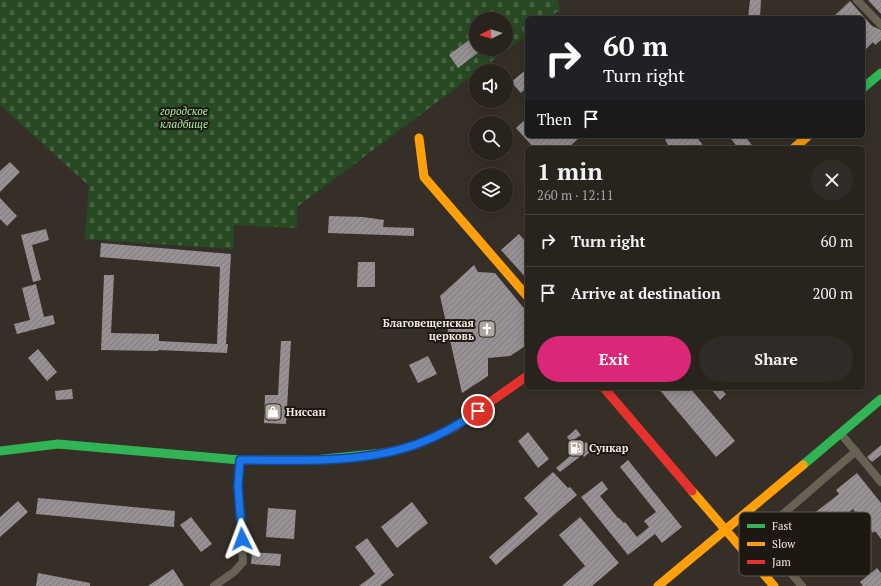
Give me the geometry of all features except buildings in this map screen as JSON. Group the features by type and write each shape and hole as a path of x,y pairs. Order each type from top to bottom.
{"street":[{"path":"857,0 881,25"},
{"path":"865,86 881,73"},
{"path":"419,138 424,177 525,294"},
{"path":"796,146 806,138"},
{"path":"0,451 58,444 240,460 314,460 380,454 416,445 455,427 525,377"},
{"path":"606,390 739,545"},
{"path":"745,512 841,434 881,399"},
{"path":"841,434 881,482"},
{"path":"786,512 856,452"},
{"path":"214,586 234,572 243,562 238,486 240,460"},
{"path":"658,586 739,517"},
{"path":"766,576 774,586"},
{"path":"793,576 802,586"}],"green space":[{"name":"городское кладбище","path":"0,0 558,0 560,10 552,16 525,16 525,36 513,46 513,12 469,12 469,56 499,56 488,64 469,64 469,78 297,207 297,228 234,225 233,249 85,239 89,186 0,105"}],"traffic: fast":[{"path":"865,86 881,73"},
{"path":"803,465 881,399"},
{"path":"0,451 58,444 240,460 314,460 383,453"}],"traffic: slow":[{"path":"419,138 424,177 525,294"},
{"path":"796,146 806,138"},
{"path":"747,512 803,465"},
{"path":"692,491 739,545"},
{"path":"658,586 739,518"},
{"path":"765,576 774,586"}],"traffic: jam":[{"path":"383,453 416,445 455,427 525,377"},
{"path":"606,390 692,491"}],"place":[{"name":"Благовещенская церковь","path":"487,329"},
{"name":"Ниссан","path":"273,412"},
{"name":"Сункар","path":"576,448"}],"route":[{"path":"242,539 238,486 240,460 314,460 380,454 416,445 455,427 478,411"}]}
